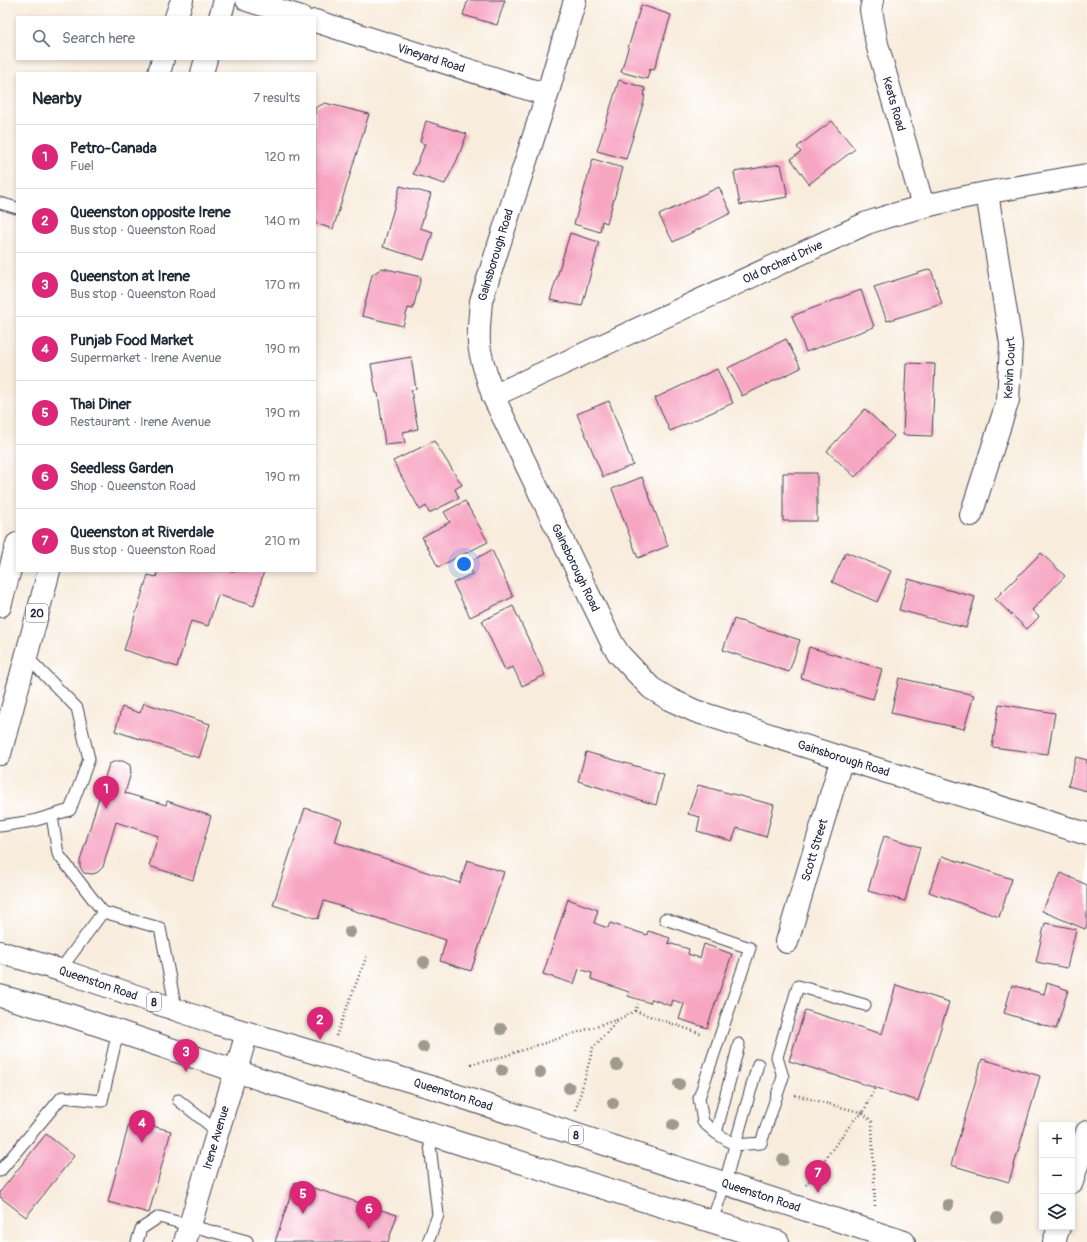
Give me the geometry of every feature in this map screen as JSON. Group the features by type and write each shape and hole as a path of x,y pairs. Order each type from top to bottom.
{"street":[{"path":"176,16 182,0"},
{"path":"220,16 225,0"},
{"path":"247,0 298,16"},
{"name":"Gainsborough Road","path":"575,0 547,95 481,301 479,344 484,369 493,396 612,643 619,654 651,688 669,699 695,711 1087,834"},
{"name":"Keats Road","path":"873,0 871,10 877,44 923,206"},
{"name":"Vineyard Road","path":"316,21 547,95"},
{"path":"159,72 163,60"},
{"path":"202,72 206,60"},
{"name":"Old Orchard Drive","path":"493,396 867,223 923,206 1087,175"},
{"name":"Kelvin Court","path":"971,515 1008,400 1011,344 987,193"},
{"path":"0,606 16,548"},
{"name":"20","path":"0,754 49,572"},
{"name":"Scott Street","path":"787,942 842,758"},
{"name":"Queenston Road","path":"0,952 60,970 247,1032 434,1088 904,1242"},
{"path":"0,996 70,1015 433,1135 778,1242"},
{"name":"Irene Avenue","path":"188,1234 247,1032"},
{"path":"1075,1172 1087,1132"},
{"path":"1054,1242 1058,1230"}],"lane":[{"path":"0,203 16,208"},
{"path":"0,826 33,821 70,810 88,759 77,708 26,656"},
{"path":"52,816 58,854 103,912 160,928 176,1009"},
{"path":"60,970 103,912"},
{"path":"665,919 750,948 699,1098 703,1122 716,1133 735,1145 761,1143 783,1077 777,1057 798,986 865,1005"},
{"path":"0,1171 62,1097 102,1101 118,1031"},
{"path":"716,1133 739,1044"},
{"path":"712,1221 725,1184 758,1064"},
{"path":"178,1100 218,1132"},
{"path":"428,1242 438,1215 430,1145 433,1135"},
{"path":"137,1242 141,1229 159,1217 188,1234 247,1241"}],"path":[{"path":"328,1057 367,955"},
{"path":"471,1064 492,1060 619,1019 635,1011 638,1004"},
{"path":"635,1011 719,1040"},
{"path":"570,1133 593,1048 619,1019"},
{"path":"791,1205 853,1121 864,1113 875,1087"},
{"path":"779,1090 864,1113 872,1122 875,1232"}],"building":[{"path":"468,0 505,0 497,25 463,15"},
{"path":"641,5 671,15 654,70 650,69 647,79 621,72"},
{"path":"619,80 645,88 644,101 626,159 597,151"},
{"path":"325,103 369,114 333,229 316,223 316,108"},
{"path":"426,121 467,134 457,160 445,184 413,174 425,144 420,142"},
{"path":"832,121 855,149 809,184 791,159 801,152 797,147"},
{"path":"593,159 623,168 607,223 602,221 600,232 574,224"},
{"path":"781,164 788,197 740,205 734,172"},
{"path":"400,186 431,194 420,228 433,232 424,260 383,247"},
{"path":"719,187 731,213 673,242 659,215"},
{"path":"570,233 599,242 582,306 550,300"},
{"path":"382,268 421,277 413,309 408,308 403,326 362,316 372,275"},
{"path":"931,269 942,304 887,321 874,287"},
{"path":"861,290 874,327 806,352 792,316"},
{"path":"786,339 801,368 742,396 728,368"},
{"path":"411,357 416,389 411,390 418,429 403,432 405,443 385,445 378,393 376,393 371,364"},
{"path":"906,363 935,364 932,436 903,435"},
{"path":"717,369 733,403 670,431 655,398"},
{"path":"609,401 633,465 603,477 577,414"},
{"path":"865,409 894,436 855,477 827,451"},
{"path":"434,441 462,485 455,489 459,498 429,513 426,506 420,510 393,461"},
{"path":"783,473 817,473 817,521 783,521"},
{"path":"642,477 668,546 638,558 612,489"},
{"path":"465,501 488,542 438,567 422,537 450,522 444,512"},
{"path":"492,550 513,597 470,617 453,583 472,574 467,563"},
{"path":"846,552 891,571 877,602 832,582"},
{"path":"1041,553 1065,576 1032,610 1039,617 1027,629 995,599"},
{"path":"158,572 264,572 254,606 218,595 208,626 191,621 177,667 124,650 148,575 156,577"},
{"path":"908,579 975,597 966,628 899,610"},
{"path":"513,606 545,675 522,686 513,667 505,670 482,621"},
{"path":"734,619 800,640 789,672 723,650"},
{"path":"809,647 882,669 873,699 801,678"},
{"path":"899,678 974,695 964,729 891,713"},
{"path":"144,703 210,724 199,758 115,731 122,707 140,713"},
{"path":"999,704 1055,713 1048,754 992,747"},
{"path":"586,752 664,774 656,805 578,781"},
{"path":"1076,757 1087,760 1087,791 1068,786"},
{"path":"116,761 123,761 130,765 131,773 125,793 166,805 167,801 211,816 193,880 149,866 158,836 116,822 103,867 98,872 93,874 84,873 80,867 80,861 109,764"},
{"path":"698,785 774,805 766,837 737,828 732,841 697,831 700,817 688,814"},
{"path":"305,808 342,820 335,842 460,883 467,860 504,872 471,971 440,961 446,940 324,901 318,919 273,905"},
{"path":"884,836 920,847 905,901 868,891"},
{"path":"942,856 1012,879 999,917 929,892"},
{"path":"1061,873 1087,885 1087,925 1085,929 1042,911"},
{"path":"568,899 598,910 594,923 608,928 610,923 647,935 648,931 670,938 668,943 689,949 688,954 700,958 704,944 732,954 707,1028 679,1019 684,1004 673,1000 671,1006 652,999 650,1003 628,996 629,992 591,979 592,973 579,969 574,984 543,974"},
{"path":"1045,923 1076,929 1067,968 1036,962"},
{"path":"1047,983 1068,990 1056,1029 1004,1013 1012,985 1044,994"},
{"path":"896,985 949,1002 918,1101 789,1061 805,1010 882,1034"},
{"path":"982,1059 1040,1076 1009,1182 951,1165"},
{"path":"130,1120 171,1131 149,1213 108,1202"},
{"path":"46,1134 74,1156 26,1217 0,1197 0,1192"},
{"path":"295,1182 397,1215 388,1242 275,1242"}],"place":[{"name":"Petro-Canada","path":"106,809"},
{"name":"Queenston opposite Irene","path":"320,1040"},
{"name":"Queenston at Irene","path":"186,1072"},
{"name":"Punjab Food Market","path":"142,1143"},
{"name":"Queenston at Riverdale","path":"818,1193"},
{"name":"Thai Diner","path":"303,1214"},
{"name":"Seedless Garden","path":"369,1229"}]}
